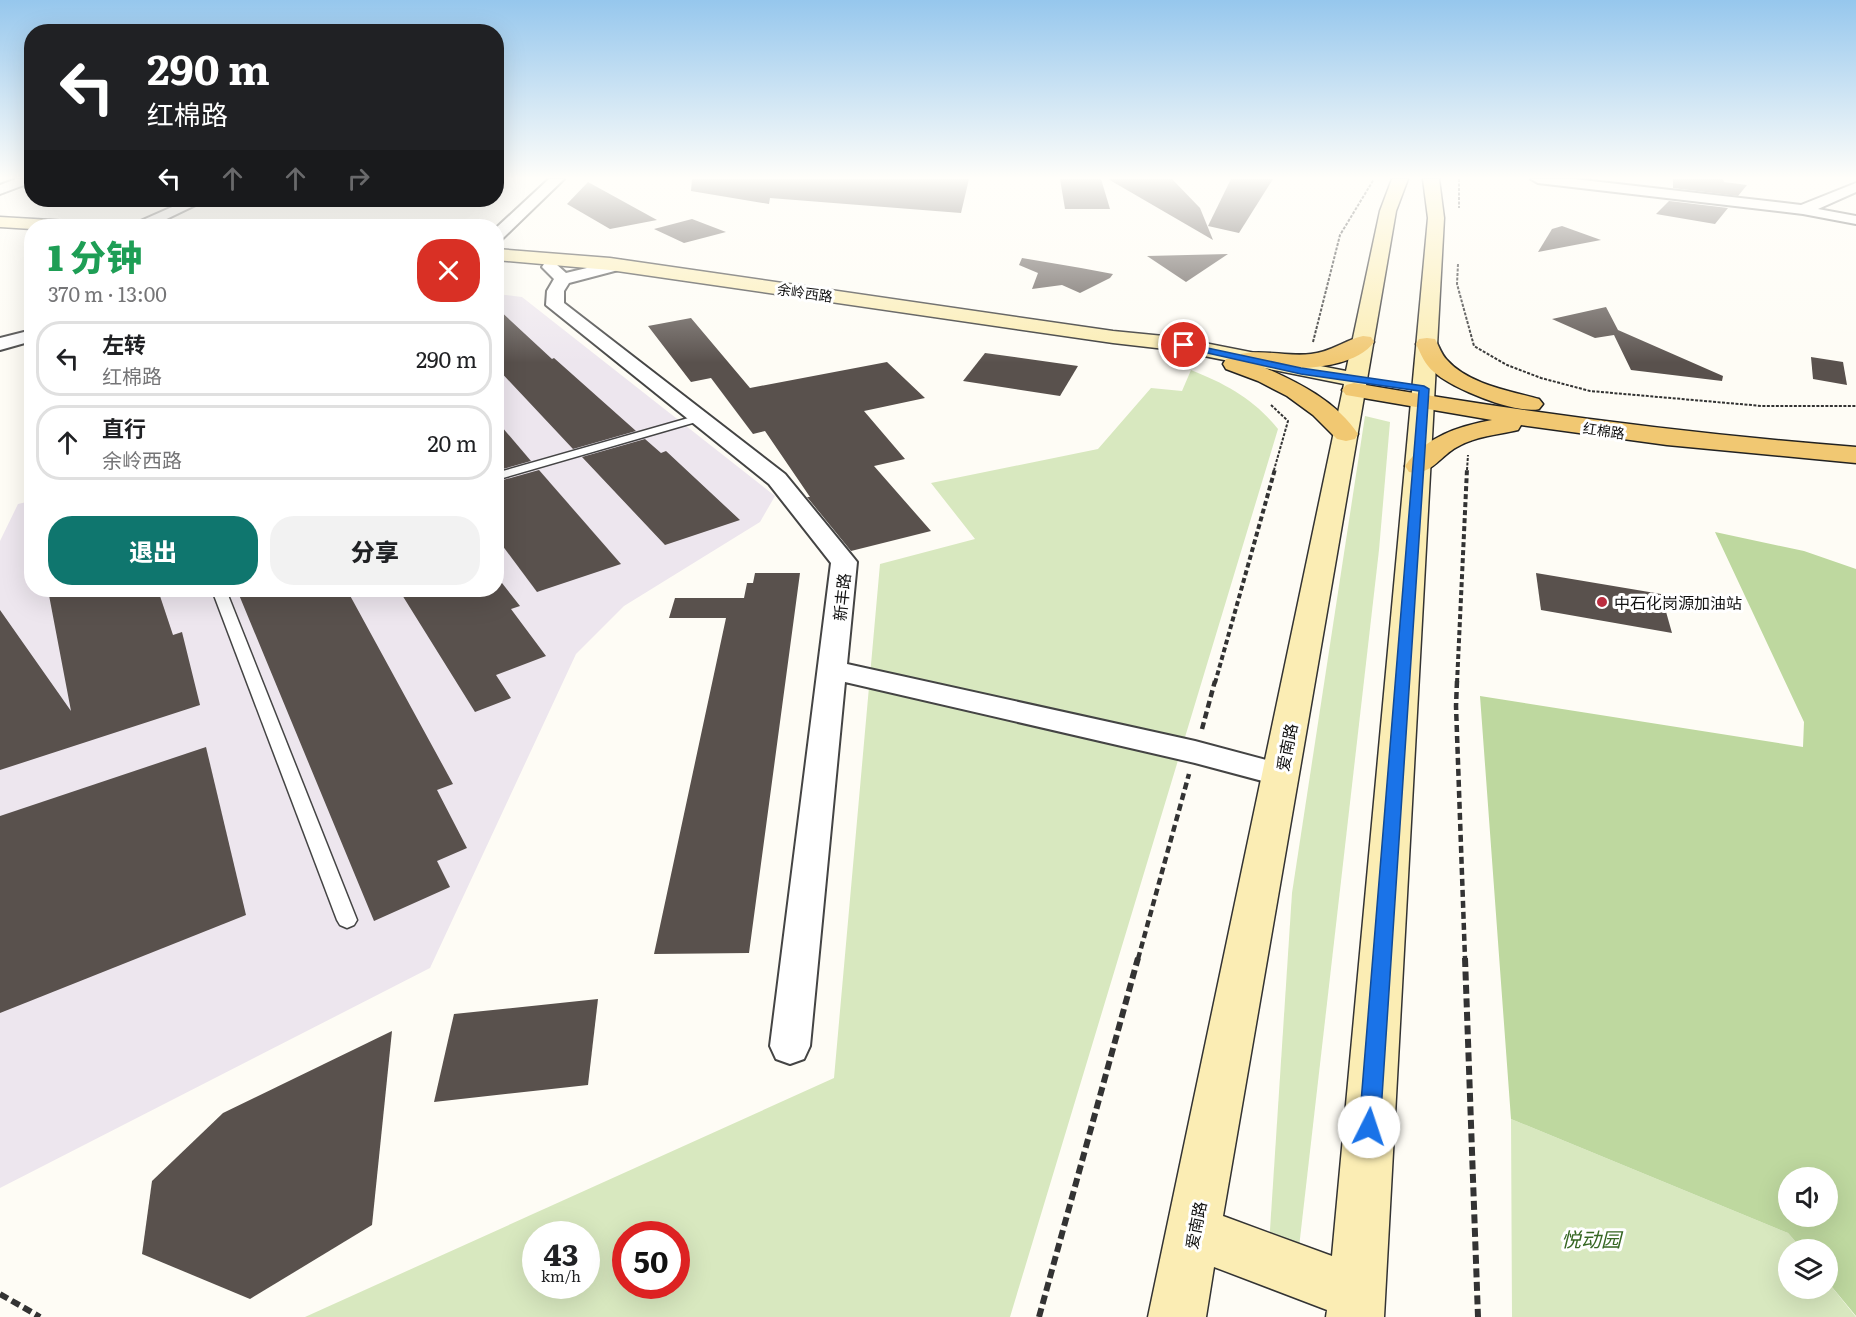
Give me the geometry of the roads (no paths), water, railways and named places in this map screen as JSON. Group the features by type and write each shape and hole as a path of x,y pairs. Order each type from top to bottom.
{"main road":[{"name":"爱南路","path":"1177,1317 1382,240"},
{"path":"1193,1232 1356,1305 1434,240"},
{"name":"余岭西路","path":"504,255 620,265 1113,336 1240,362 1358,370"},
{"path":"1427,344 1441,368 1458,378 1502,396 1536,405"},
{"path":"1240,362 1295,363 1351,351 1358,370"},
{"path":"1240,362 1302,394 1332,418 1346,434"},
{"name":"红棉路","path":"1358,370 1424,396 1560,424 1706,442 1856,455"},
{"name":"红棉路","path":"1424,396 1536,405 1688,423 1856,435"},
{"path":"1418,466 1433,449 1470,432 1524,424 1560,424"}],"street":[{"path":"537,257 563,279 620,265"},
{"name":"新丰路","path":"563,279 554,294 555,305 777,479 844,562 790,1046"},
{"path":"0,344 24,337"},
{"path":"833,670 1196,752 1281,775"}],"lane":[{"path":"504,475 699,418"},
{"path":"222,597 347,920"}],"place":[{"name":"中石化岗源加油站","path":"1602,602"}],"park label":[{"name":"悦动园","path":"1591,1238"}]}
